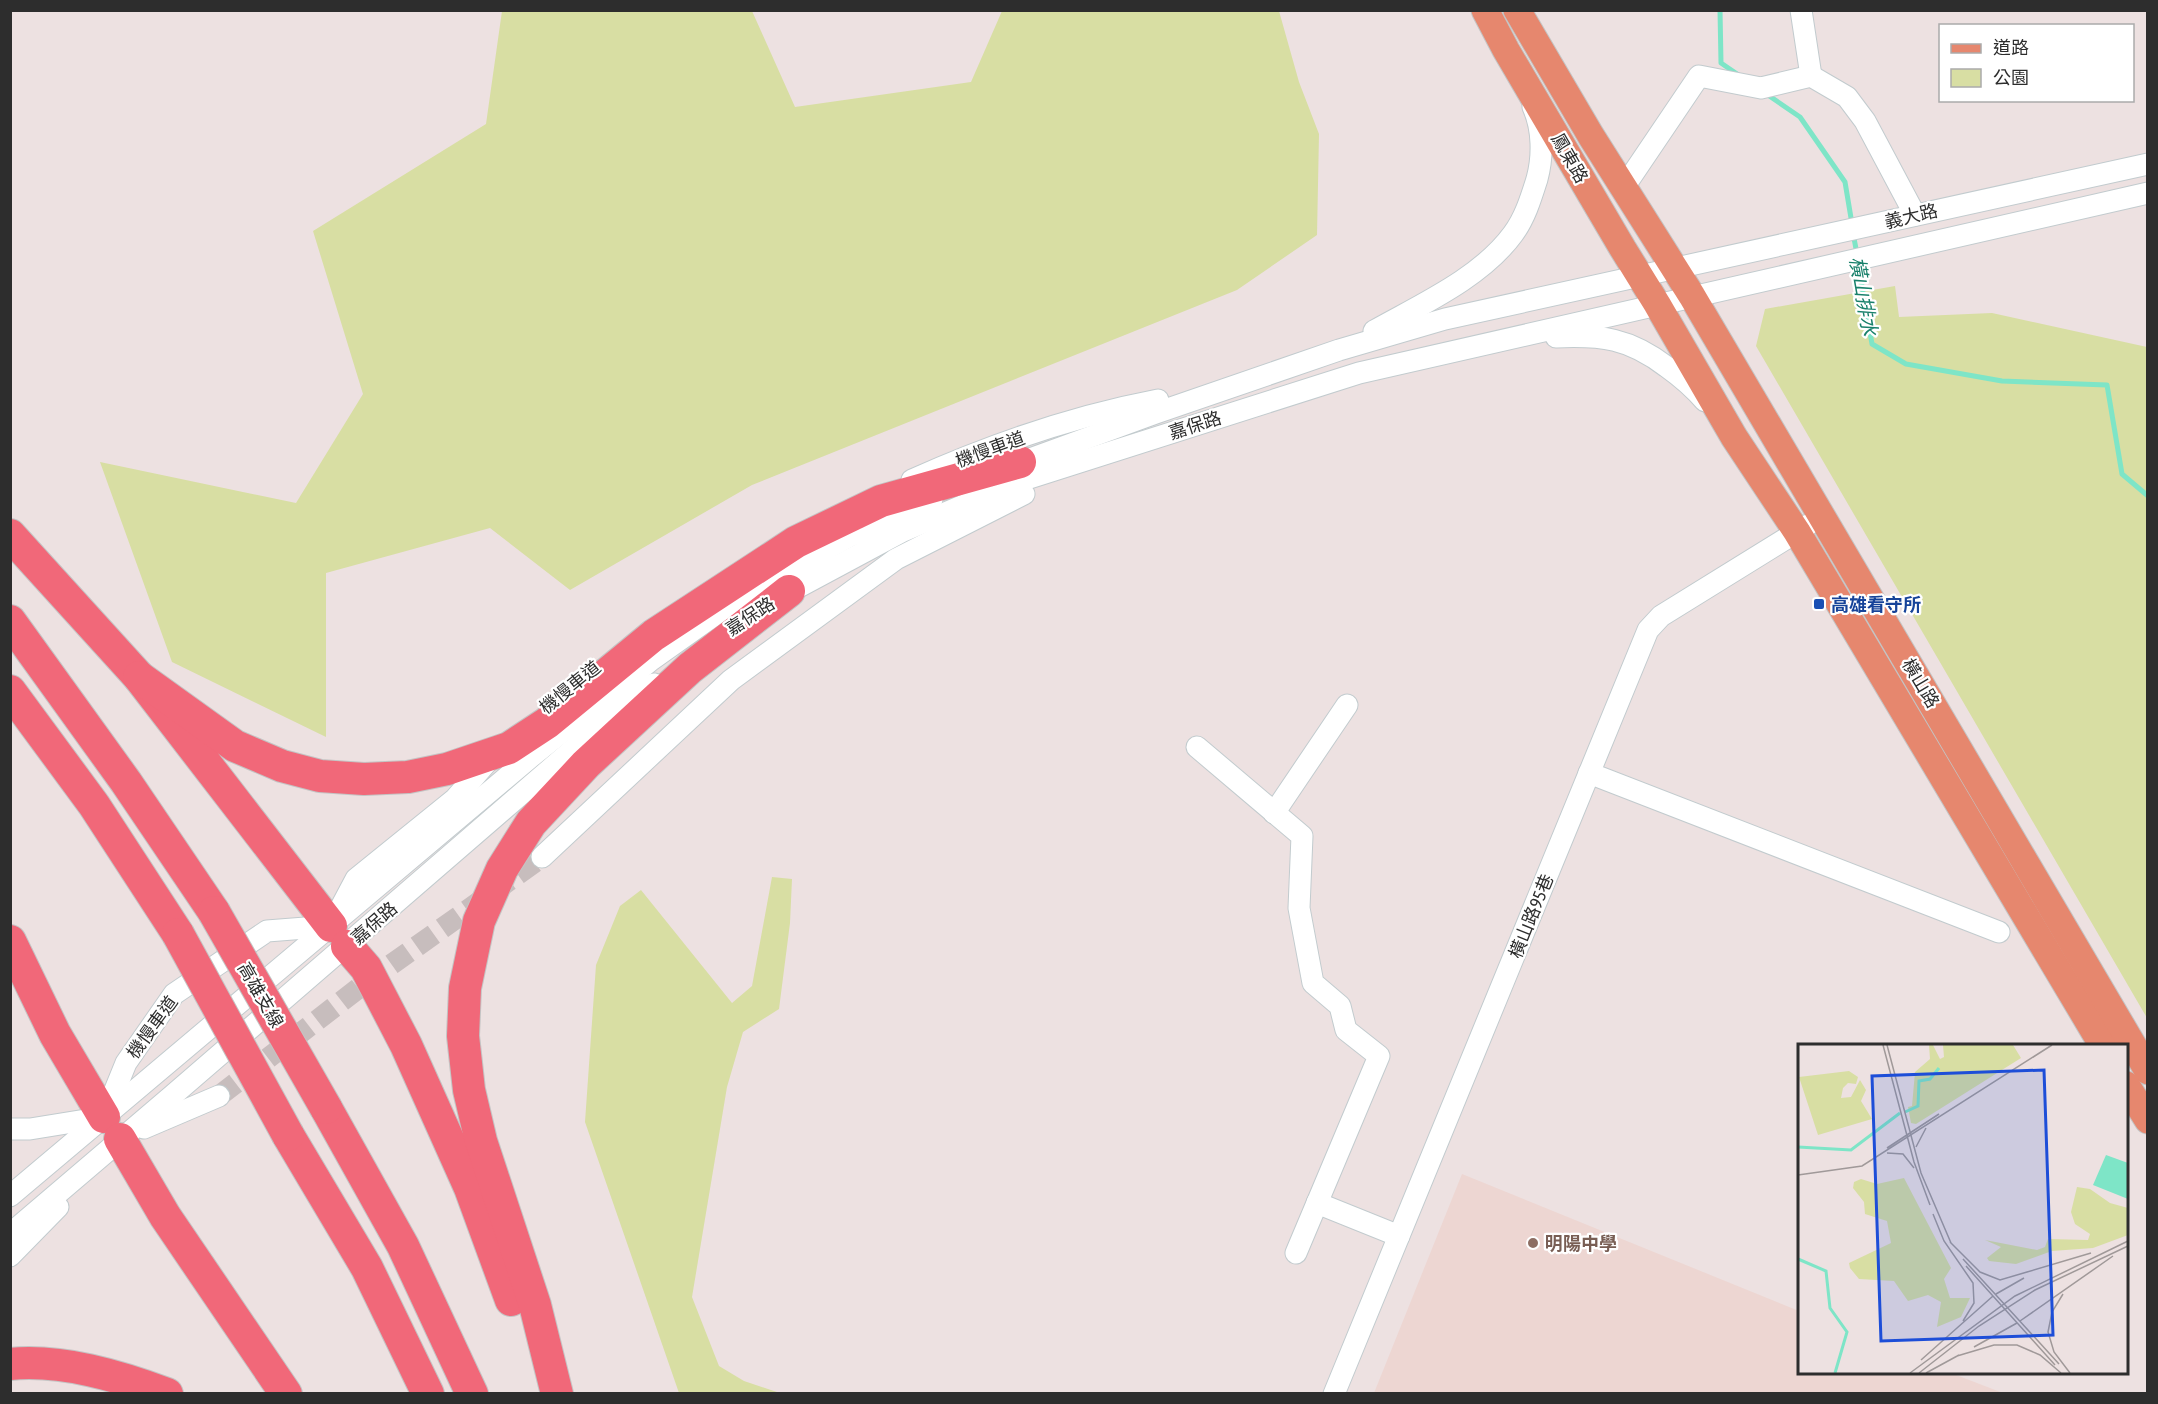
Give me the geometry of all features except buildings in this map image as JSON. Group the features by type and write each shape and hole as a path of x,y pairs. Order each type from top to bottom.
{"highway":[{"path":"140,677 236,746 282,766 320,776 364,779 408,777 447,769 509,748 547,723 654,635 796,542 881,501 1020,462"},
{"path":"10,535 140,677 366,968 376,984 470,1188 546,1394"},
{"path":"557,1394 535,1305 488,1161 469,1090 463,1036 465,988 478,921 502,868 531,823 586,765 690,668 789,591"},
{"name":"高雄支線","path":"10,621 126,782 214,912 403,1246 472,1394"},
{"path":"10,692 94,805 178,934 288,1135 367,1268 428,1394"},
{"path":"10,941 55,1034 165,1216 286,1394"},
{"path":"10,1364 23,1362 74,1368 134,1382 167,1394"}],"main road":[{"name":"鳳東路","path":"1485,10 1506,50 1658,304"},
{"name":"鳳東路","path":"1517,10 1591,136 1692,296"},
{"name":"橫山路","path":"1692,296 2148,1071"},
{"name":"橫山路","path":"1658,304 1734,437 1797,532 2102,1044"},
{"path":"2128,1086 2148,1120"}],"street":[{"path":"1802,10 1811,76"},
{"path":"1339,350 1443,292 1482,266 1513,235 1524,216 1538,174 1541,138 1538,118 1506,50"},
{"path":"1624,187 1699,76 1761,88 1811,76 1846,96 1865,121 1916,215"},
{"name":"義大路","path":"1640,277 2148,164"},
{"name":"義大路","path":"1658,304 2148,193"},
{"path":"2005,195 2013,222"},
{"name":"嘉保路","path":"10,1196 112,1128 339,936 560,732 650,661 740,597 848,537 944,493 1020,462 1156,413 1339,350 1445,319 1640,277"},
{"name":"嘉保路","path":"10,1234 112,1128 339,936 615,713 711,641 789,591 903,531 1023,480 1359,373 1658,304"},
{"path":"1493,342 1582,336 1610,339 1636,346 1691,384 1734,437"},
{"name":"機慢車道","path":"10,1256 33,1235 112,1128 126,1062 174,994 267,931 339,936 356,879 455,799 494,754 542,707 627,641 710,583 807,528 944,466 1058,424 1150,402 1250,382"},
{"path":"542,858 731,680 896,559 1100,455"},
{"name":"橫山路95巷","path":"1334,1394 1648,630 1661,616 1820,516"},
{"path":"1274,813 1347,705"},
{"path":"1197,747 1302,836 1299,908 1313,983 1340,1006 1346,1030 1379,1056 1296,1253"},
{"path":"1589,773 1999,932"},
{"name":"機慢車道","path":"10,1129 112,1128 219,1096"},
{"path":"1317,1203 1399,1236"}],"shaded area":[{"name":"明陽中學","path":"1462,1174 1798,1311 1798,1374 1954,1374 2003,1393 1374,1393"}],"green space":[{"path":"502,11 752,11 795,107 971,82 1002,11 1279,11 1299,82 1319,134 1317,235 1237,290 752,485 570,590 490,528 326,573 326,737 172,662 100,462 296,503 363,394 313,231 486,124"},
{"path":"1895,286 1899,317 1992,313 2147,347 2147,1018 1756,346 1765,309"},
{"path":"772,877 792,879 790,923 779,1009 743,1032 727,1087 692,1297 719,1366 744,1381 780,1393 679,1393 585,1122 596,965 620,906 641,890 732,1003 752,986"}],"waterway":[{"name":"橫山排水","path":"1720,10 1721,63 1740,76"},
{"name":"橫山排水","path":"1765,93 1800,117 1845,182 1852,224"},
{"name":"橫山排水","path":"1853,233 1857,254"},
{"name":"橫山排水","path":"1858,263 1872,344 1906,364 2002,381 2107,385 2122,474 2148,496"}],"tunnel":[{"path":"219,1096 364,984 542,857"}],"place":[{"name":"高雄看守所","path":"1819,604"},
{"name":"明陽中學","path":"1533,1243"}]}
